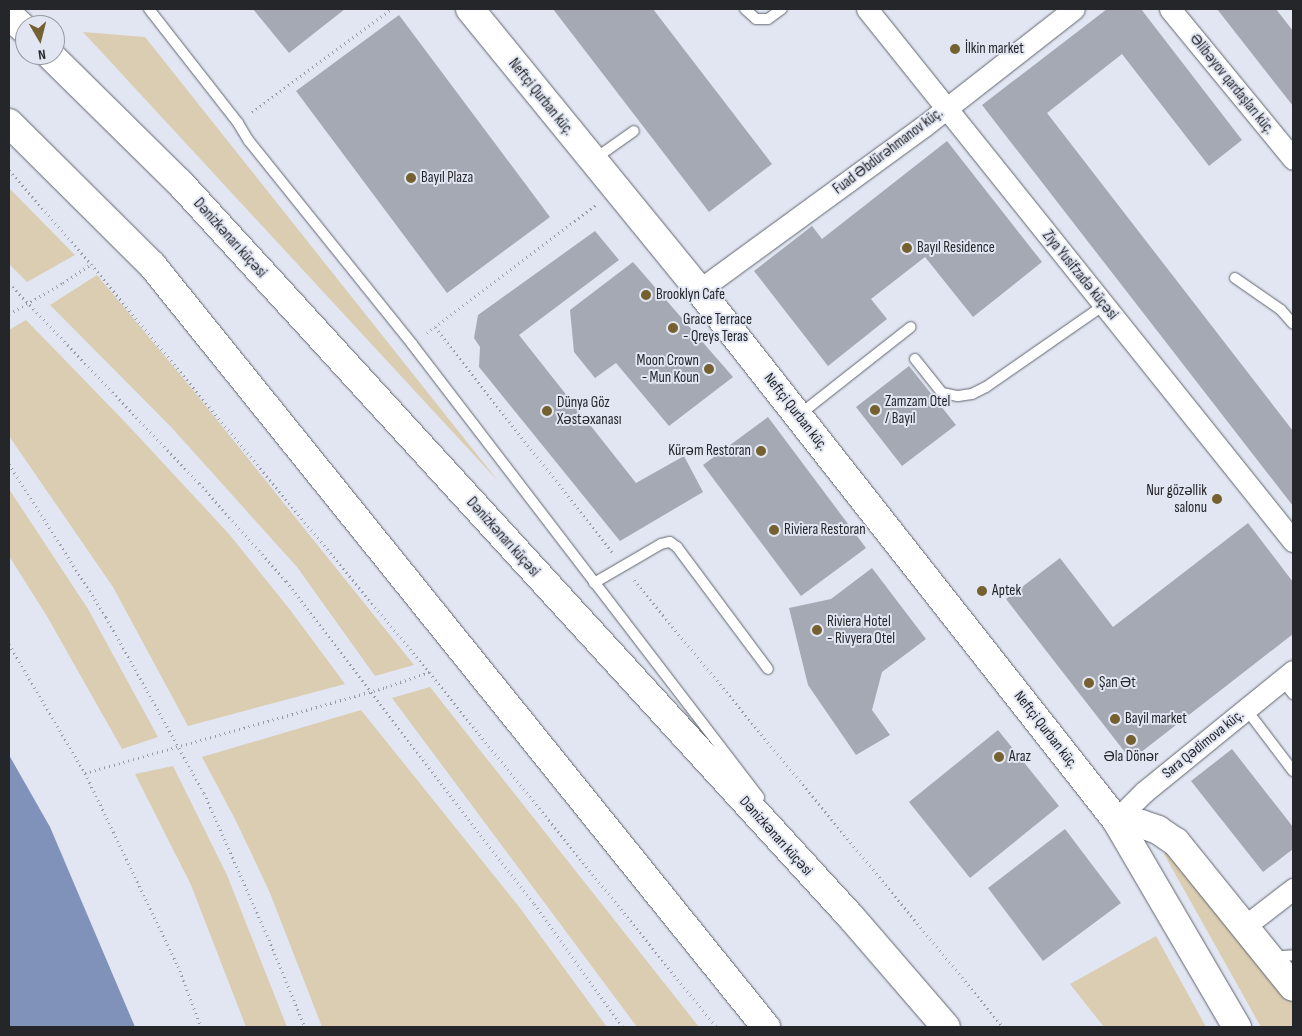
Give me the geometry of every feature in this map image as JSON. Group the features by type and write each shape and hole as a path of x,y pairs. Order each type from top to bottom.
{"main road":[{"name":"Neftçi Qurban küç.","path":"470,9 615,190 699,290 1116,820 1237,1027"},
{"name":"Dənizkənarı küçəsi","path":"60,65 180,183 851,917 946,1027"},
{"path":"9,123 158,272 766,1027"},
{"path":"1116,820 1141,824 1158,830 1176,842 1245,926 1281,956 1293,987"}],"street":[{"name":"Ziya Yusifzadə küçəsi","path":"867,9 1293,541"},
{"name":"Fuad Əbdürəhmanov küç.","path":"699,290 945,108 1074,9"},
{"name":"Əlibəyov qardaşları küç.","path":"1170,9 1293,160"},
{"name":"Sara Qədimova küç.","path":"1116,820 1144,792 1246,709 1290,682"},
{"path":"1245,926 1293,889"}],"lane":[{"path":"149,9 238,123 249,141 412,344 851,917"},
{"path":"745,9 756,19 768,19 782,9"},
{"path":"592,161 634,131"},
{"path":"1235,278 1281,310 1293,324"},
{"path":"915,359 942,393 958,396 972,394 986,387 1104,305"},
{"path":"798,415 911,327"},
{"path":"594,583 661,544 670,542 677,547 768,669"},
{"path":"1246,709 1293,771"}],"path":[{"path":"238,123 392,9"},
{"path":"9,170 91,264 429,672 716,1027"},
{"path":"412,344 615,190"},
{"path":"9,314 91,264"},
{"path":"9,283 199,483 286,580 528,896 623,1027"},
{"path":"435,327 622,566 1003,1027"},
{"path":"9,464 106,617 178,746 223,834 305,1027"},
{"path":"9,644 85,773 178,966 201,1027"},
{"path":"85,773 370,691 429,672"}],"shaded area":[{"path":"83,32 145,37 498,481"},
{"path":"9,188 75,255 27,282 9,264"},
{"path":"97,275 188,384 414,665 375,676 297,567 172,428 50,305"},
{"path":"26,320 125,422 229,534 291,611 345,684 188,726 113,587 9,436 9,330"},
{"path":"9,489 88,609 158,737 122,749 48,618 9,556"},
{"path":"430,687 699,1027 637,1027 392,698"},
{"path":"361,710 520,908 607,1027 322,1027 270,893 236,821 202,757"},
{"path":"173,766 227,875 287,1027 246,1027 191,885 135,774"},
{"path":"1172,848 1293,1003 1293,1027 1261,1027 1164,854"},
{"path":"1156,936 1206,1027 1104,1027 1070,984"}],"water":[{"path":"9,755 50,827 135,1027 9,1027"}],"building":[{"path":"253,9 345,9 289,53"},
{"path":"553,9 653,9 772,164 709,212"},
{"path":"1107,9 1141,9 1242,140 1209,166 1122,54 1047,113 1293,431 1293,506 982,105"},
{"path":"1217,9 1276,9 1293,31 1293,106"},
{"path":"399,15 550,217 447,293 296,91"},
{"name":"Bayıl Residence","path":"947,141 1042,262 973,317 925,257 871,299 887,319 828,366 754,271 812,226 822,239"},
{"name":"Dünya Göz Xəstəxanası","path":"595,231 619,260 519,335 636,483 684,456 703,492 620,541 479,367 480,347 474,338 478,315"},
{"path":"633,262 733,377 669,426 616,363 595,378 574,352 570,310"},
{"path":"909,366 956,425 902,466 856,407"},
{"path":"768,417 866,548 801,596 703,465"},
{"path":"1248,523 1293,582 1293,634 1131,760 1006,599 1060,558 1113,627"},
{"path":"872,568 926,639 882,672 872,710 890,735 856,755 808,685 789,608 831,599"},
{"path":"998,730 1059,806 970,878 909,802"},
{"path":"1232,749 1293,827 1293,849 1263,872 1191,781"},
{"path":"1065,829 1121,903 1043,961 988,888"}],"place":[{"name":"İlkin market","path":"955,49"},
{"name":"Bayıl Plaza","path":"411,178"},
{"name":"Bayıl Residence","path":"907,248"},
{"name":"Brooklyn Cafe","path":"646,295"},
{"name":"Grace Terrace - Qreys Teras","path":"673,328"},
{"name":"Moon Crown - Mun Koun","path":"709,369"},
{"name":"Zamzam Otel / Bayıl","path":"875,410"},
{"name":"Dünya Göz Xəstəxanası","path":"547,411"},
{"name":"Kürəm Restoran","path":"761,451"},
{"name":"Nur gözəllik salonu","path":"1217,499"},
{"name":"Riviera Restoran","path":"774,530"},
{"name":"Aptek","path":"982,591"},
{"name":"Riviera Hotel - Rivyera Otel","path":"817,630"},
{"name":"Şan Ət","path":"1089,683"},
{"name":"Bayil market","path":"1115,719"},
{"name":"Əla Dönər","path":"1131,740"},
{"name":"Araz","path":"999,757"}]}
